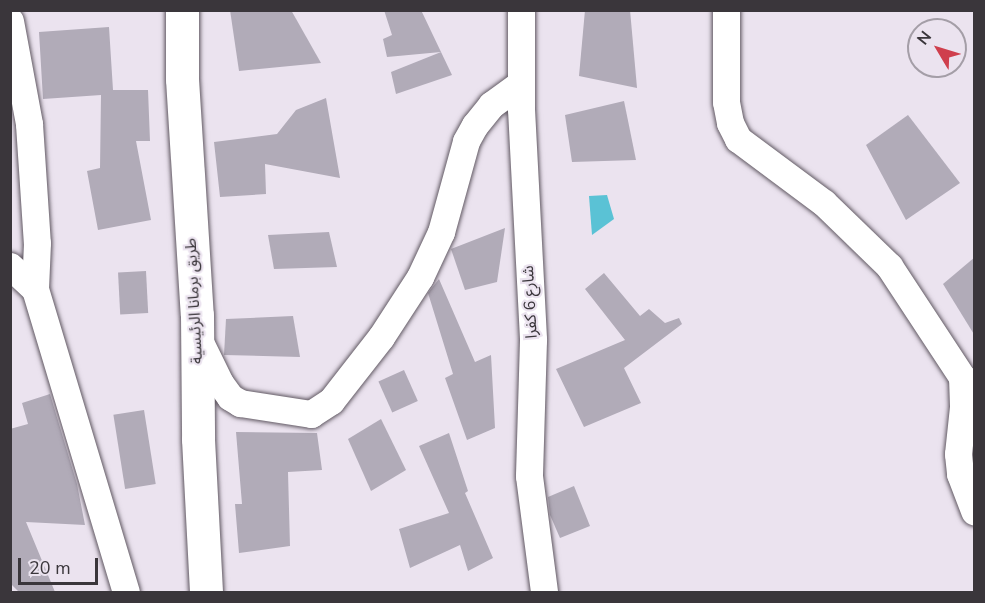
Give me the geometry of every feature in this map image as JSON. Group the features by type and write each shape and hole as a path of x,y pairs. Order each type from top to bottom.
{"main road":[{"name":"طريق برمانا الرئيسية","path":"182,10 182,90 197,336 198,439 206,592"}],"street":[{"name":"شارع 6 كفرا","path":"521,10 521,83 532,340 529,476 544,592"},
{"path":"726,10 726,102 730,123 738,139 824,203 889,266 968,384 958,454 960,474 975,511"},
{"path":"10,21 29,124 37,243 35,289 126,592"},
{"path":"197,336 220,383 230,397 240,403 311,414 331,401 381,337 420,277 441,232 466,141 475,125 491,105 521,83"},
{"path":"10,266 35,289"}],"water":[{"path":"607,195 614,219 592,235 589,196"}],"building":[{"path":"230,10 291,10 321,63 239,71"},
{"path":"384,10 421,10 441,52 387,57 383,39 392,35"},
{"path":"585,10 630,10 637,88 579,76"},
{"path":"109,27 113,90 148,90 150,141 136,141 151,220 98,230 87,171 100,168 101,95 43,99 39,32"},
{"path":"441,52 452,75 396,94 391,72"},
{"path":"326,98 340,178 265,164 266,194 220,197 214,142 277,134 296,110"},
{"path":"624,101 636,160 572,162 565,115"},
{"path":"908,115 960,183 906,220 866,145"},
{"path":"505,228 497,282 465,290 451,249"},
{"path":"329,232 337,267 274,269 268,235"},
{"path":"975,257 975,336 943,284"},
{"path":"146,271 148,313 120,314 118,272"},
{"path":"604,273 640,316 649,309 665,323 679,318 682,324 624,368 641,403 584,427 556,369 625,340 585,289"},
{"path":"439,279 475,362 491,355 495,428 467,440 445,378 453,374 428,293"},
{"path":"293,316 300,357 224,355 226,319"},
{"path":"404,370 418,401 392,412 378,381"},
{"path":"50,394 77,484 85,525 26,522 55,592 19,592 10,583 10,429 28,424 22,403"},
{"path":"144,410 156,484 125,489 113,415"},
{"path":"381,419 406,470 371,491 348,439"},
{"path":"236,432 317,433 322,470 288,472 290,546 239,553 235,504 242,504"},
{"path":"449,433 468,491 465,493 493,558 468,571 460,545 410,568 399,529 449,513 419,446"},
{"path":"574,486 590,526 560,538 550,515 548,497"}]}
